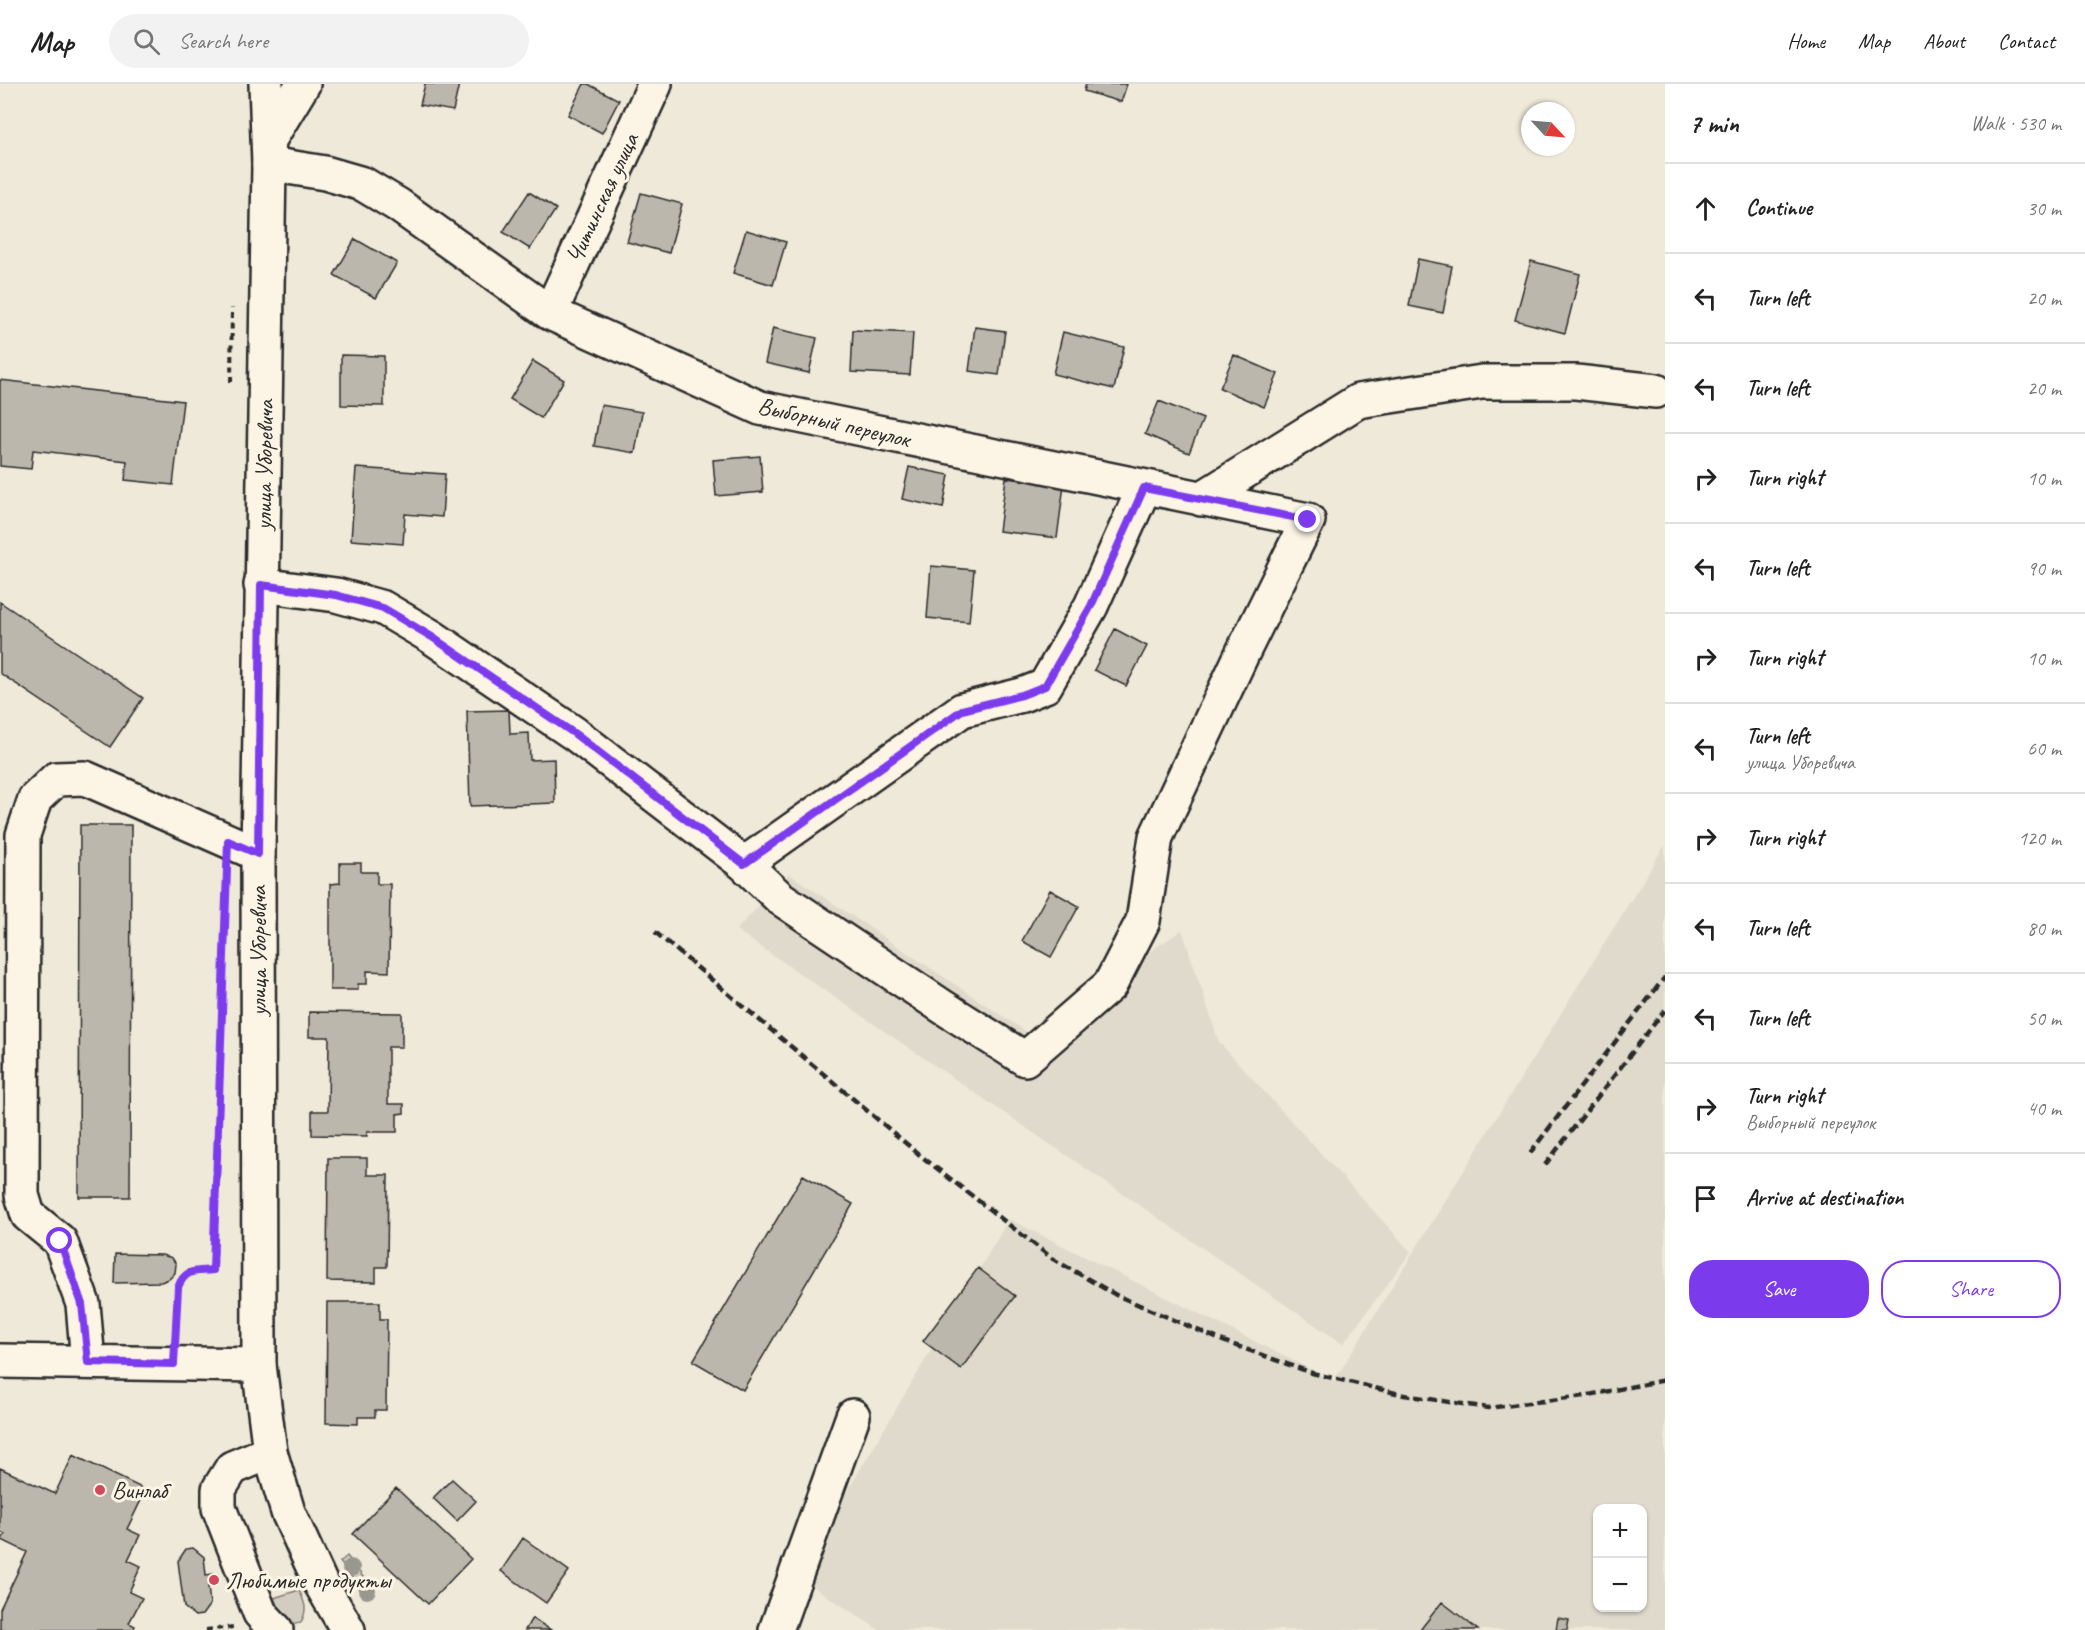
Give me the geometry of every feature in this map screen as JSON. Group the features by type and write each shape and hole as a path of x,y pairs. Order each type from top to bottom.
{"street":[{"path":"266,84 269,152"},
{"name":"улица Уборевича","path":"303,84 269,152 258,854 259,1365 270,1452 288,1512 321,1584 348,1630"},
{"name":"Читинская улица","path":"549,313 655,84"},
{"name":"Выборный переулок","path":"269,152 325,173 363,184 398,205 549,313 760,408 1308,520 1156,837 1143,921 1110,985 1025,1059 780,898 744,864"},
{"path":"1202,499 1358,401 1482,382 1576,382 1656,392"},
{"path":"261,585 336,595 383,608 432,637 575,734 744,864 962,710 1022,695 1045,686 1091,606 1144,488"},
{"path":"88,1362 82,1304 60,1241 28,1215 22,1195 22,834 35,799 56,779 85,778 258,854"},
{"path":"0,1361 259,1365"},
{"path":"776,1630 853,1416"},
{"path":"270,1452 232,1468 219,1489 219,1508 260,1613 276,1630"}],"path":[{"path":"230,392 233,300"},
{"path":"174,1364 178,1287 182,1277 188,1272 213,1270 224,972"}],"shaded area":[{"path":"1665,845 1665,1630 879,1630 797,1576 1009,1219 1334,1381"},
{"path":"789,874 1028,1033 1182,930 1219,1042 1411,1252 1343,1344 736,930"},
{"path":"347,1556 373,1590 366,1596 340,1562"},
{"path":"299,1590 305,1610 301,1622 291,1624 281,1616 274,1598"}],"building":[{"path":"425,84 459,84 453,111 420,105"},
{"path":"584,84 619,100 602,133 568,115"},
{"path":"1086,84 1127,84 1121,102 1084,91"},
{"path":"529,192 556,209 530,249 503,232"},
{"path":"641,193 682,204 669,253 627,242"},
{"path":"746,230 786,242 773,285 733,273"},
{"path":"355,239 397,263 376,298 334,275"},
{"path":"1418,259 1452,266 1443,313 1409,306"},
{"path":"1531,261 1580,274 1565,333 1515,320"},
{"path":"975,327 1005,331 999,375 969,371"},
{"path":"773,328 817,338 809,373 765,363"},
{"path":"853,330 913,333 910,375 851,372"},
{"path":"1063,332 1124,347 1114,389 1053,374"},
{"path":"341,355 384,356 384,406 341,405"},
{"path":"1234,355 1278,374 1264,407 1220,388"},
{"path":"533,361 564,380 541,418 510,399"},
{"path":"0,380 183,401 173,485 125,480 127,461 33,450 31,469 0,466"},
{"path":"1159,401 1203,419 1189,453 1145,434"},
{"path":"601,405 642,412 635,453 594,446"},
{"path":"760,456 763,492 716,496 713,460"},
{"path":"909,467 949,475 943,508 902,499"},
{"path":"356,468 445,474 442,517 405,514 403,544 351,540"},
{"path":"1006,478 1064,485 1057,538 999,531"},
{"path":"931,566 974,570 969,622 927,618"},
{"path":"0,602 143,698 110,747 0,673"},
{"path":"1115,629 1147,646 1126,686 1094,670"},
{"path":"509,710 510,734 529,733 530,760 554,759 555,803 470,806 467,711"},
{"path":"80,825 131,825 130,1197 79,1197"},
{"path":"340,863 361,863 361,872 377,872 377,884 390,884 389,972 367,971 367,984 358,984 358,990 330,990 330,884 340,883"},
{"path":"1050,890 1079,906 1051,957 1022,941"},
{"path":"309,1012 402,1013 402,1047 388,1047 388,1104 404,1104 404,1113 397,1114 397,1132 367,1132 367,1136 312,1135 312,1111 328,1111 329,1037 309,1037"},
{"path":"328,1158 367,1158 367,1175 388,1175 387,1267 376,1267 376,1282 327,1281"},
{"path":"803,1175 853,1204 743,1390 693,1361"},
{"path":"115,1254 162,1255 172,1258 176,1264 175,1273 169,1279 161,1282 114,1283"},
{"path":"978,1268 1015,1296 961,1369 923,1341"},
{"path":"327,1302 380,1302 380,1319 387,1319 386,1410 375,1410 375,1417 358,1417 358,1424 326,1423"},
{"path":"73,1455 146,1490 127,1529 140,1535 128,1560 141,1566 129,1592 142,1598 129,1623 135,1626 133,1630 0,1630 0,1609 27,1552 2,1540 5,1534 0,1532 0,1468 55,1494"},
{"path":"452,1479 476,1501 457,1521 433,1498"},
{"path":"396,1488 471,1559 428,1604 353,1534"},
{"path":"523,1538 569,1571 546,1603 501,1571"},
{"path":"193,1548 204,1557 206,1575 213,1574 214,1585 208,1586 210,1604 202,1615 195,1616 184,1607 178,1561 186,1549"},
{"path":"1442,1602 1478,1630 1420,1630"},
{"path":"532,1618 551,1630 525,1630"},
{"path":"1558,1618 1569,1620 1567,1630 1556,1630"}],"railway":[{"path":"655,932 921,1156 1053,1259 1116,1295 1223,1341 1312,1373 1404,1395 1488,1408 1584,1396 1665,1380"},
{"path":"1530,1153 1665,977"},
{"path":"1545,1165 1665,1010"}],"place":[{"name":"Винлаб","path":"100,1490"},
{"name":"Любимые продукты","path":"214,1580"}],"route":[{"path":"60,1241 82,1304 88,1362 174,1364 178,1287 182,1277 188,1272 213,1270 228,841 258,854 261,585 336,595 383,608 432,637 575,734 744,864 962,710 1022,695 1045,686 1091,606 1144,488 1308,520"}]}
